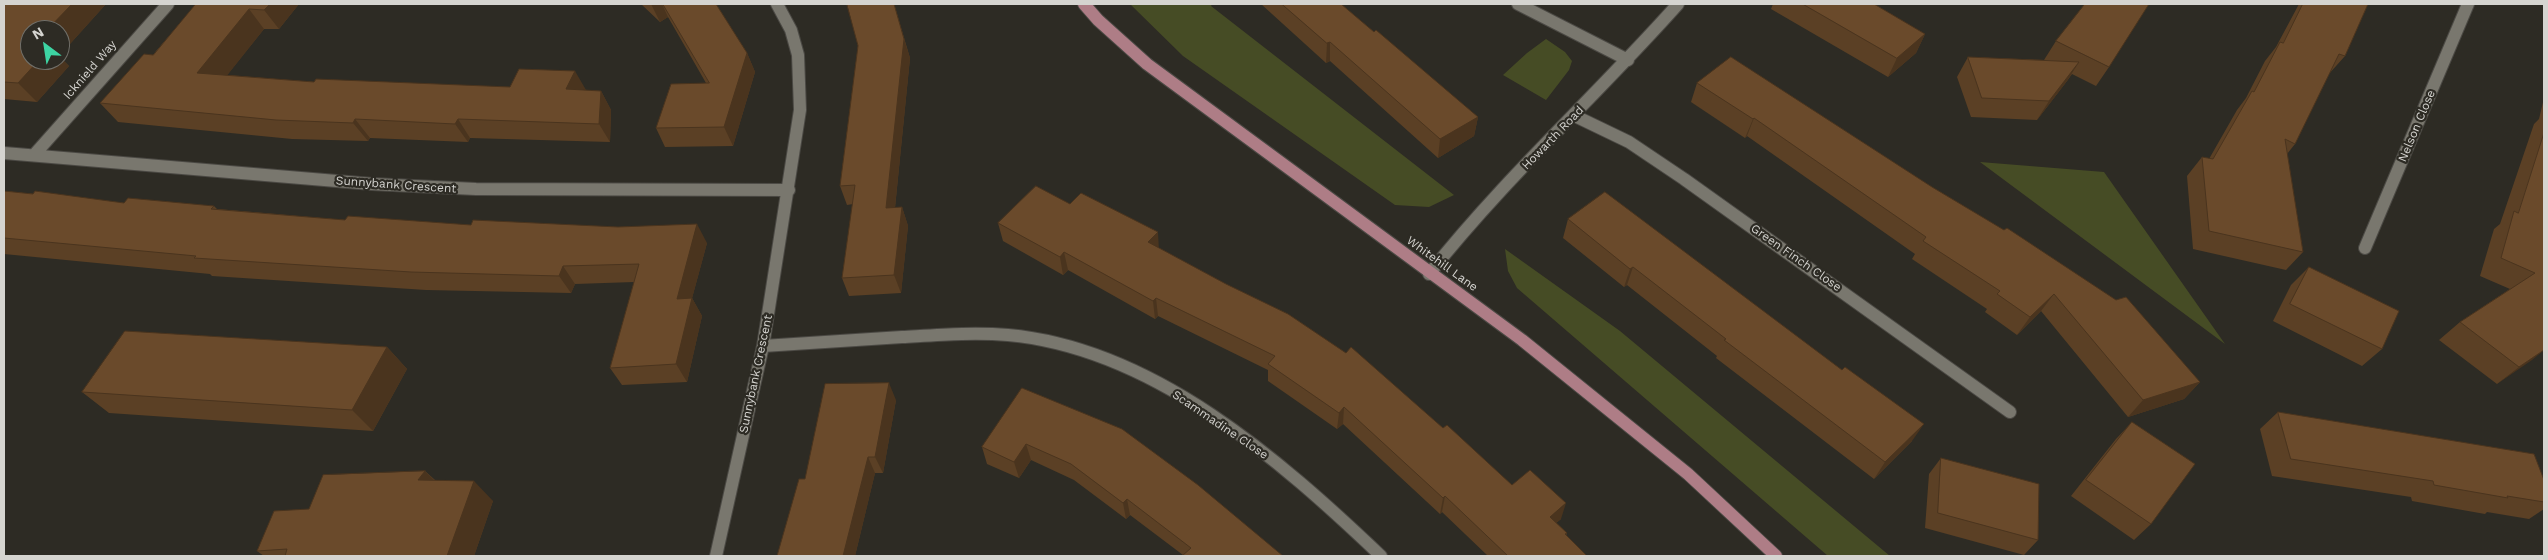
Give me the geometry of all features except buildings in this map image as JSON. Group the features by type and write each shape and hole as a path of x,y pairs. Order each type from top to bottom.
{"main road":[{"name":"Whitehill Lane","path":"1084,4 1098,20 1147,64 1429,274 1522,340 1621,418 1688,474 1776,556"}],"street":[{"name":"Icknield Way","path":"34,155 168,4"},
{"name":"Sunnybank Crescent","path":"716,556 763,346 789,190 800,110 802,70 797,45 777,4"},
{"path":"1518,4 1628,60"},
{"name":"Howarth Road","path":"1429,274 1466,227 1575,116 1678,4"},
{"name":"Nelson Close","path":"2365,248 2468,4"},
{"name":"Green Finch Close","path":"1575,116 1629,142 1684,178 2010,412"},
{"name":"Sunnybank Crescent","path":"4,153 372,184 476,190 789,190"},
{"name":"Scammadine Close","path":"763,346 972,334 1022,337 1068,346 1114,362 1166,388 1206,412 1273,461 1381,556"}],"green space":[{"path":"1130,4 1212,4 1211,6 1454,195 1429,207 1395,205 1183,56"},
{"path":"1546,39 1565,52 1572,61 1569,70 1546,100 1503,75"},
{"path":"1980,162 2104,172 2225,344"},
{"path":"1505,249 1620,331 1890,556 1828,556 1517,288 1508,271"}]}
